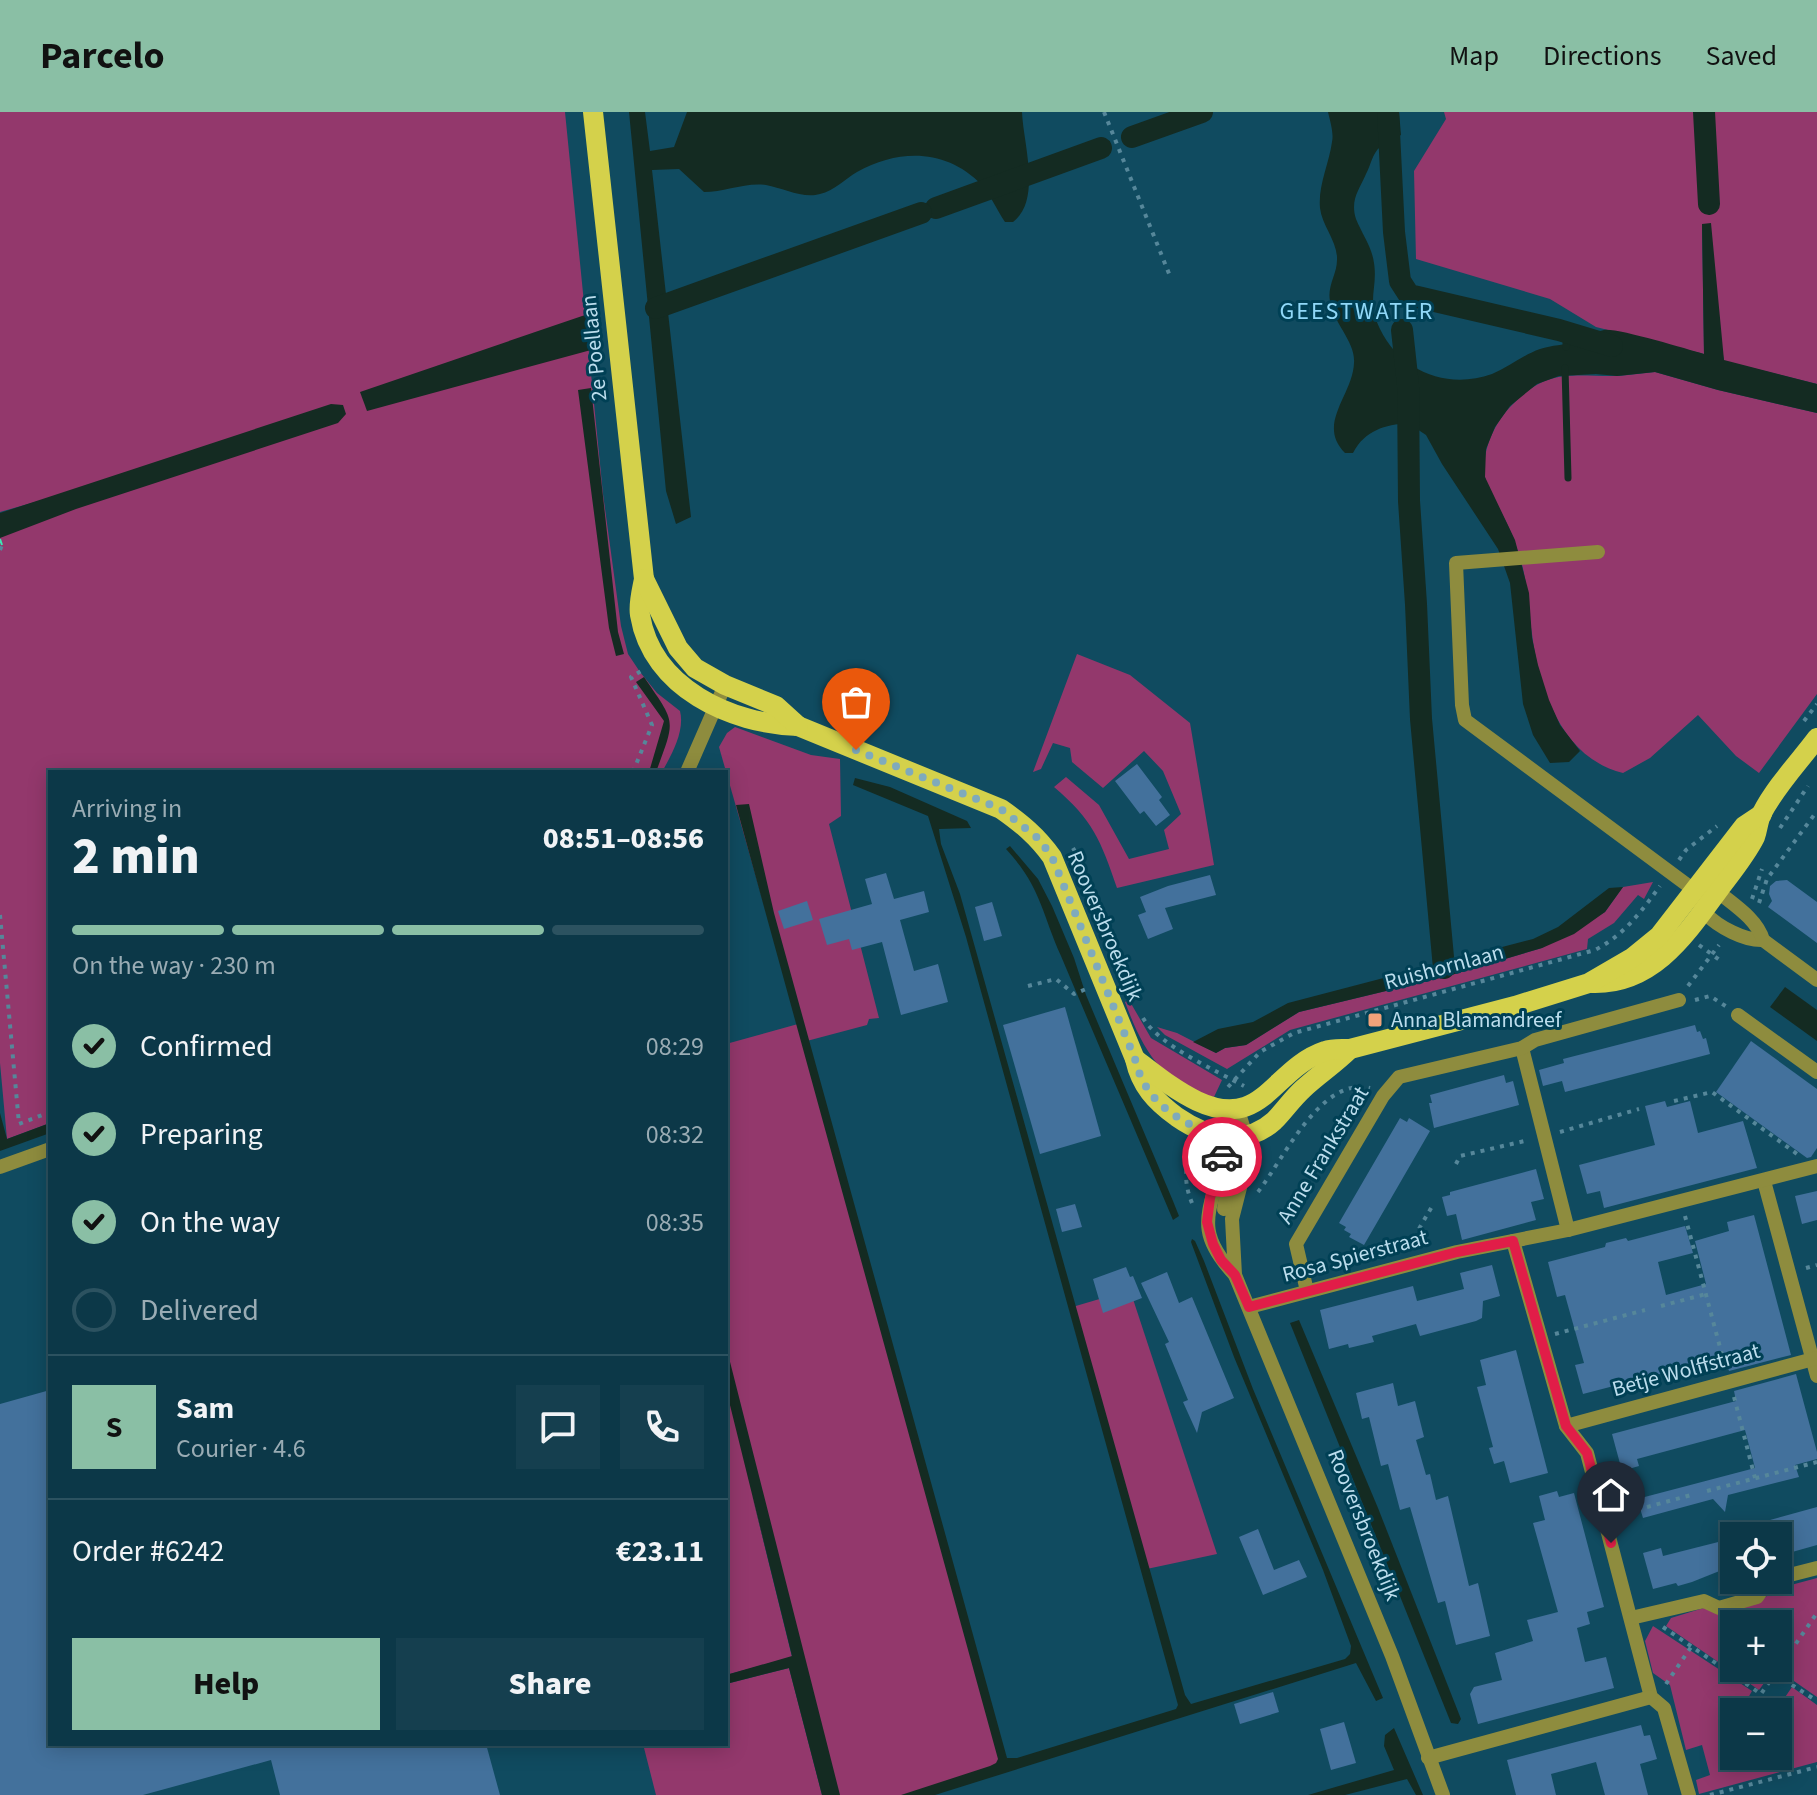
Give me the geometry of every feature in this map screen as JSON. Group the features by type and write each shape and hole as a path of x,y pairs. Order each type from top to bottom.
{"main road":[{"name":"2e Poellaan","path":"593,112 644,579 639,612 651,650 672,678 715,707"},
{"name":"2e Poellaan","path":"644,579 685,659 725,685"},
{"name":"Rooversbroekdijk","path":"725,685 776,706 798,726 1001,809 1039,839 1052,857 1142,1083 1157,1102 1191,1126 1223,1138"},
{"name":"Rooversbroekdijk","path":"715,707 769,725 798,726"},
{"path":"1589,983 1612,984 1648,968 1676,945 1704,912 1755,836 1762,814 1817,738"},
{"path":"1135,1059 1199,1102 1238,1110 1255,1103 1296,1067 1328,1050 1350,1049 1515,1006 1589,983 1645,949 1659,936 1744,826 1762,814"},
{"path":"1223,1138 1246,1136 1272,1122 1302,1090 1350,1049"}],"street":[{"path":"1598,552 1456,563 1465,720 1694,890 1704,912 1752,941 1763,940"},
{"path":"688,770 725,685"},
{"path":"1694,890 1717,891 1751,920 1763,940 1817,980"},
{"name":"Anne Frankstraat","path":"1307,1291 1296,1244 1383,1096 1399,1077 1522,1048 1535,1040 1679,1000"},
{"path":"1738,1015 1817,1072"},
{"path":"1522,1048 1568,1230"},
{"path":"1207,1222 1223,1138 1238,1110"},
{"name":"Rooversbroekdijk","path":"1235,1275 1232,1219 1246,1164 1246,1136 1238,1110"},
{"path":"0,1167 48,1150"},
{"name":"Rosa Spierstraat","path":"1249,1307 1414,1263 1568,1230 1816,1167"},
{"path":"1764,1181 1815,1358 1817,1376"},
{"path":"1224,1209 1228,1183"},
{"name":"Rooversbroekdijk","path":"1207,1222 1213,1244 1221,1260 1235,1275 1249,1307 1392,1656 1443,1795"},
{"path":"1513,1241 1566,1426 1587,1453 1653,1698 1664,1708 1689,1795"},
{"name":"Betje Wolffstraat","path":"1566,1426 1815,1358"},
{"path":"1792,1574 1817,1568"},
{"path":"1631,1618 1704,1601 1719,1608 1759,1594"},
{"path":"1428,1758 1653,1698"}],"path":[{"path":"1104,112 1170,276"},
{"path":"631,677 652,725 634,770"},
{"path":"1774,840 1810,783"},
{"path":"1758,908 1767,879 1817,811"},
{"path":"1747,906 1760,881 1763,867"},
{"name":"Ruishornlaan","path":"1233,1080 1260,1052 1294,1033 1595,950 1619,935 1658,888"},
{"path":"0,915 19,1124 48,1113"},
{"path":"1679,1000 1725,937"},
{"path":"1694,941 1721,961"},
{"path":"1028,986 1056,979 1074,994 1089,988"},
{"name":"Rooversbroekdijk","path":"1130,985 1137,1006"},
{"path":"1679,1000 1692,1001 1710,996 1738,1015"},
{"name":"Rooversbroekdijk","path":"1141,1016 1156,1034 1233,1080"},
{"path":"1254,1197 1307,1120 1323,1103 1344,1088 1368,1086 1383,1096"},
{"path":"1674,1101 1712,1092 1816,1167"},
{"path":"1186,1160 1186,1190 1195,1212 1207,1222"},
{"path":"1681,1202 1755,1478"},
{"path":"1414,1263 1409,1246 1434,1203"},
{"path":"1661,1306 1706,1294"},
{"path":"1541,1337 1645,1310"},
{"path":"1707,1491 1817,1462"},
{"path":"1604,1518 1691,1495"},
{"path":"1652,1612 1662,1626 1720,1666"},
{"path":"1792,1649 1817,1613"},
{"path":"1653,1698 1691,1647"},
{"path":"1743,1682 1761,1694 1769,1682"},
{"path":"1787,1682 1817,1701"},
{"path":"1710,1795 1817,1767"}],"shaded area":[{"path":"0,112 565,112 603,494 621,626 628,654 640,672 657,693 680,711 681,726 677,742 663,770 48,770 48,1124 7,1139 0,1063 0,531 63,494 0,512"},
{"path":"629,112 645,112 650,151 674,147 687,112 1022,112 1029,170 1027,200 1022,212 1013,222 1005,222 982,185 968,173 954,164 922,156 906,156 873,164 830,190 813,195 758,184 704,192 679,169 652,170 691,517 676,524 666,491"},
{"path":"1328,112 1399,112 1401,135 1382,145 1375,153 1354,206 1356,219 1373,257 1376,319 1389,344 1412,366 1442,378 1475,378 1492,374 1540,349 1576,342 1604,330 1637,335 1704,354 1702,224 1711,223 1724,360 1817,384 1817,413 1655,372 1617,376 1559,376 1537,384 1510,406 1495,427 1486,449 1485,477 1515,540 1529,593 1532,638 1549,700 1560,725 1580,751 1569,762 1550,763 1533,735 1523,704 1510,583 1498,549 1426,435 1408,423 1376,430 1363,439 1353,453 1345,453 1337,442 1335,420 1352,375 1354,355 1330,301 1337,253 1320,208 1332,138"},
{"path":"1444,112 1817,112 1817,384 1724,361 1702,224 1704,354 1596,327 1550,299 1416,259 1414,171 1446,119"},
{"path":"588,314 591,350 367,411 360,392"},
{"path":"1655,372 1817,413 1817,694 1759,773 1736,756 1698,715 1650,758 1623,773 1602,765 1584,753 1569,737 1548,699 1535,655 1521,561 1485,477 1485,458 1494,429 1512,405 1537,385 1562,377"},
{"path":"591,388 618,632 624,654 616,656 609,628 578,390"},
{"path":"331,404 343,405 346,414 338,423 76,509 0,538 0,513"},
{"path":"1077,654 1130,675 1190,723 1214,865 1117,888 1094,832 1078,810 1054,787 1066,777 1099,805 1129,859 1169,849 1164,830 1181,814 1163,771 1144,751 1103,788 1072,762 1070,748 1053,743 1041,769 1033,772"},
{"path":"644,677 670,722 657,770 650,770 664,721 636,682"},
{"path":"735,727 811,755 840,759 841,816 829,824 879,1018 869,1019 867,1025 803,1042 1002,1766 907,1795 830,1795 752,1495 792,1657 728,1674 728,1043 798,1024 719,747 727,733"},
{"path":"855,778 890,787 967,821 971,828 939,829 941,844 960,894 1185,1695 1191,1704 1345,1659 1350,1654 1351,1646 1323,1570 1234,1357 1192,1239 1204,1261 1253,1389 1383,1698 1376,1701 1356,1663 935,1795 901,1795 990,1766 998,1759 736,805 749,804 774,913 1007,1758 1017,1758 1176,1709 1178,1705 966,937 928,816 853,785"},
{"path":"1010,846 1038,879 1052,906 1179,1216 1173,1220 1039,900 1027,875 1006,849"},
{"path":"1653,882 1644,899 1638,895 1614,923 1588,939 1587,949 1290,1030 1227,1069 1165,1035 1157,1027 1177,1033 1216,1053 1225,1048 1246,1045 1299,1012 1448,976 1542,948 1605,912 1623,887"},
{"path":"1623,887 1605,912 1574,934 1542,948 1448,976 1299,1012 1246,1045 1225,1048 1216,1053 1193,1042 1218,1029 1253,1022 1288,1003 1533,939 1558,927 1609,888"},
{"path":"1785,987 1817,1010 1817,1041 1770,1007"},
{"path":"1129,1000 1151,1038 1222,1080 1214,1097 1181,1084 1156,1063 1132,1019 1125,1002"},
{"path":"0,1113 7,1139 48,1124 48,1134 0,1151"},
{"path":"1130,1290 1217,1554 1142,1570 1069,1308"},
{"path":"1299,1320 1378,1508 1461,1719 1458,1724 1451,1723 1290,1323"},
{"path":"728,1354 840,1795 822,1795 789,1668 728,1683 728,1674 792,1656 728,1397"},
{"path":"1817,1578 1817,1697 1792,1680 1792,1610 1720,1610 1720,1663 1666,1626 1671,1618 1710,1606 1716,1611 1768,1594 1792,1594 1792,1585"},
{"path":"1653,1626 1720,1670 1720,1682 1738,1682 1752,1691 1748,1698 1720,1698 1720,1770 1788,1770 1699,1794 1696,1780 1710,1775 1702,1745 1686,1750 1670,1685 1653,1673 1645,1641"},
{"path":"789,1668 822,1795 656,1795 644,1746 728,1746 728,1683"},
{"path":"1747,1682 1765,1682 1759,1690"},
{"path":"1792,1687 1817,1705 1817,1762 1792,1769 1792,1698 1785,1698"},
{"path":"1394,1728 1423,1795 1416,1795 1407,1779 1345,1795 1308,1795 1394,1770 1384,1746 1385,1735"}],"building":[{"path":"1137,764 1162,797 1159,800 1170,815 1156,826 1144,811 1140,814 1115,781"},
{"path":"886,873 894,899 924,891 929,912 900,920 914,971 938,964 948,1002 901,1015 882,942 852,950 849,939 827,945 819,919 872,904 865,879"},
{"path":"1210,875 1216,895 1165,908 1173,929 1148,939 1138,915 1146,912 1140,897"},
{"path":"1787,880 1817,902 1817,943 1768,907 1772,901 1770,886 1776,881"},
{"path":"807,901 813,920 784,929 778,911"},
{"path":"992,902 1002,936 984,941 975,907"},
{"path":"1065,1007 1101,1136 1040,1154 1003,1025"},
{"path":"1695,1025 1697,1032 1700,1031 1703,1039 1706,1038 1710,1054 1565,1092 1562,1081 1543,1086 1539,1070 1564,1063 1563,1059"},
{"path":"1751,1041 1817,1089 1817,1148 1811,1157 1807,1158 1716,1092"},
{"path":"1504,1075 1506,1083 1513,1081 1519,1105 1434,1128 1430,1095"},
{"path":"1665,1101 1667,1107 1690,1101 1698,1133 1743,1121 1757,1168 1604,1208 1600,1191 1587,1194 1579,1165 1655,1145 1645,1106"},
{"path":"1400,1118 1407,1122 1409,1118 1430,1131 1364,1245 1349,1237 1351,1234 1344,1230 1346,1227 1339,1223"},
{"path":"1536,1169 1544,1199 1531,1202 1536,1220 1462,1240 1456,1214 1447,1216 1442,1197 1450,1195 1450,1192"},
{"path":"1817,1191 1817,1220 1802,1224 1795,1196"},
{"path":"1075,1204 1082,1227 1062,1232 1056,1209"},
{"path":"1754,1215 1791,1355 1729,1371 1725,1357 1583,1394 1575,1365 1584,1363 1565,1295 1557,1297 1548,1262 1605,1247 1606,1243 1626,1238 1628,1241 1685,1226 1693,1253 1658,1262 1666,1295 1706,1284 1695,1241 1729,1231 1727,1222"},
{"path":"1492,1265 1500,1296 1483,1301 1482,1318 1420,1336 1416,1324 1372,1336 1374,1342 1329,1349 1320,1310 1413,1286 1417,1301 1464,1289 1460,1273"},
{"path":"1126,1267 1142,1298 1103,1313 1093,1279"},
{"path":"1167,1272 1179,1303 1192,1297 1234,1398 1202,1412 1197,1433 1183,1402 1188,1400 1165,1344 1169,1342 1141,1283"},
{"path":"1516,1350 1548,1473 1510,1483 1504,1461 1494,1464 1489,1448 1493,1447 1477,1387 1486,1385 1480,1360"},
{"path":"1796,1374 1817,1452 1817,1459 1795,1465 1799,1477 1728,1495 1725,1512 1713,1499 1643,1518 1637,1499 1755,1468 1745,1430 1637,1459 1639,1466 1622,1471 1612,1434 1736,1401 1734,1391"},
{"path":"1393,1383 1398,1406 1415,1401 1424,1437 1416,1440 1426,1475 1430,1474 1436,1500 1448,1496 1469,1586 1478,1583 1490,1636 1456,1645 1445,1601 1438,1603 1410,1507 1400,1510 1388,1464 1381,1466 1369,1417 1362,1419 1356,1393"},
{"path":"48,1391 48,1746 487,1746 500,1795 280,1795 271,1760 143,1795 0,1795 0,1404"},
{"path":"1557,1491 1559,1497 1574,1493 1604,1607 1587,1612 1590,1624 1577,1628 1585,1662 1606,1657 1614,1688 1478,1724 1470,1694 1474,1687 1502,1680 1495,1653 1533,1641 1527,1620 1558,1612 1533,1523 1545,1520 1539,1496"},
{"path":"1817,1507 1817,1545 1792,1552 1792,1522 1763,1522"},
{"path":"1258,1529 1274,1570 1299,1560 1307,1577 1263,1595 1239,1537"},
{"path":"1720,1542 1720,1571 1678,1586 1676,1583 1653,1589 1643,1553 1661,1548 1663,1556"},
{"path":"1273,1692 1279,1712 1240,1724 1234,1704"},
{"path":"1344,1722 1356,1763 1331,1770 1320,1729"},
{"path":"1641,1725 1644,1736 1650,1735 1657,1759 1640,1764 1648,1795 1605,1795 1596,1762 1551,1774 1556,1795 1516,1795 1507,1760"}],"waterway":[{"path":"1132,137 1202,112"},
{"path":"1388,112 1394,232 1400,281 1409,295 1559,330 1612,346"},
{"path":"1704,112 1709,204"},
{"path":"936,208 1101,148"},
{"path":"656,308 921,213"},
{"path":"1402,330 1408,385 1409,501 1421,719 1444,968"},
{"path":"1566,333 1566,347"},
{"path":"1565,368 1568,478"}],"ferry route":[{"path":"0,539 2,545"}],"way so far":[{"path":"856,750 1001,809 1039,839 1052,857 1142,1083 1157,1102 1191,1126 1223,1138 1222,1157"}],"place":[{"name":"Anna Blamandreef","path":"1375,1020"}],"district":[{"name":"GEESTWATER","path":"1357,311"}],"route":[{"path":"1222,1157 1210,1198 1207,1222 1213,1244 1221,1260 1235,1275 1249,1307 1457,1252 1513,1241 1566,1426 1587,1453 1611,1543"}]}
